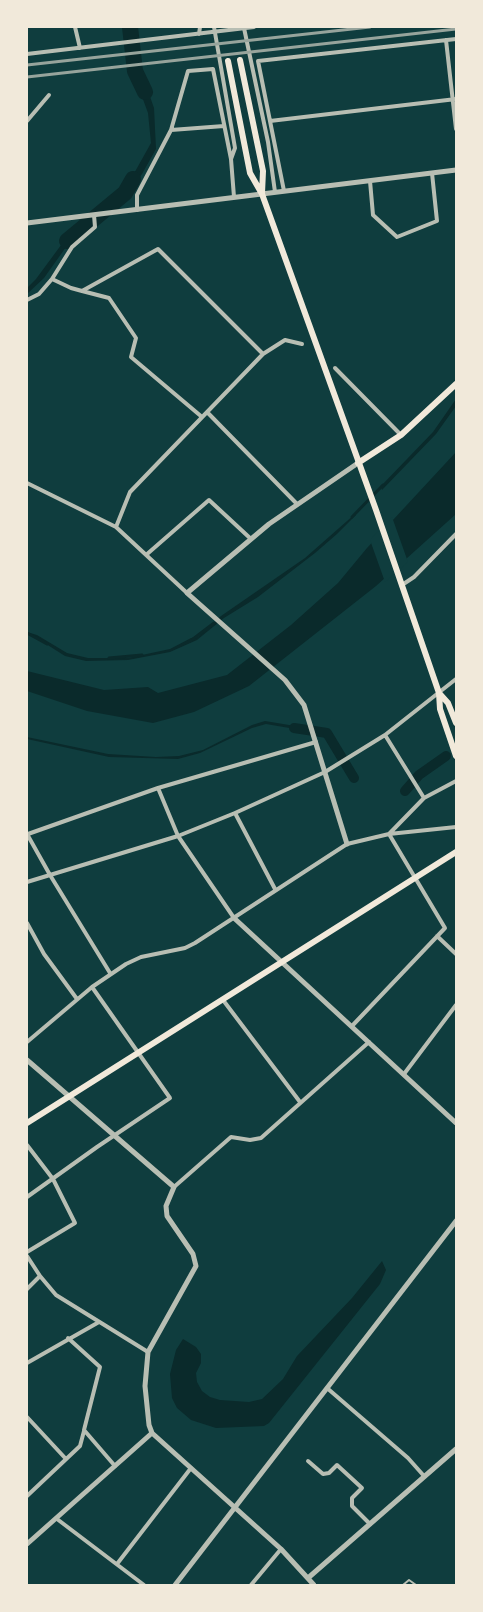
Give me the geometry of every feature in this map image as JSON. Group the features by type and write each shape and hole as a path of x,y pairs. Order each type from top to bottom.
{"main road":[{"path":"240,60 263,171 262,194"},
{"path":"228,61 250,173 262,194 376,510 439,693 440,709 456,756"},
{"path":"358,462 401,435 456,384"},
{"path":"439,693 448,703 456,723"},
{"path":"27,1123 456,852"}],"street":[{"path":"75,27 80,48"},
{"path":"199,33 200,27"},
{"path":"214,27 235,148 231,159"},
{"path":"243,27 268,142 275,192"},
{"path":"27,54 252,27"},
{"path":"284,191 258,61 456,39"},
{"path":"446,40 456,129"},
{"path":"138,211 137,195 171,130 188,71 213,69 231,159 234,197"},
{"path":"27,121 49,95"},
{"path":"270,121 454,99"},
{"path":"171,130 224,126"},
{"path":"27,223 456,171"},
{"path":"370,181 373,215 397,237 437,221 432,173"},
{"path":"27,300 39,294 52,279 72,247 95,227 94,215"},
{"path":"82,291 158,249 263,354"},
{"path":"52,279 70,288 109,298 136,338 131,357 202,417"},
{"path":"116,526 130,492 263,354 285,340 302,344"},
{"path":"335,368 401,435"},
{"path":"207,412 297,504"},
{"path":"187,593 251,539 358,462"},
{"path":"27,483 116,526 282,677 304,705 346,844"},
{"path":"146,555 209,500 251,539"},
{"path":"402,585 414,577 456,534"},
{"path":"27,882 178,836 326,772 385,735 456,679"},
{"path":"385,735 424,798"},
{"path":"110,973 50,875 28,834 158,788 316,742"},
{"path":"389,834 424,798 456,781"},
{"path":"158,788 178,836 234,918 455,1120"},
{"path":"235,813 275,889"},
{"path":"27,1042 110,973 133,960 185,948 346,844 389,834 456,827"},
{"path":"352,1026 445,928 389,834"},
{"path":"27,923 44,954 77,999"},
{"path":"437,936 456,954"},
{"path":"27,1197 170,1098 92,987"},
{"path":"222,998 300,1102"},
{"path":"404,1074 456,1005"},
{"path":"314,1585 281,1549 236,1506 152,1433 148,1425 145,1386 148,1352 196,1266 193,1254 167,1216 166,1206 174,1186 225,1140 236,1136 255,1141 369,1042"},
{"path":"27,1060 174,1186"},
{"path":"27,1145 53,1179 75,1222 27,1254 40,1276 56,1295 148,1352"},
{"path":"175,1585 456,1221"},
{"path":"27,1289 40,1276"},
{"path":"27,1363 99,1322"},
{"path":"27,1496 80,1446 100,1367 68,1338"},
{"path":"327,1388 408,1458 424,1476"},
{"path":"27,1417 66,1460"},
{"path":"27,1427 32,1422"},
{"path":"84,1430 116,1467"},
{"path":"28,1542 57,1520 152,1433"},
{"path":"308,1578 456,1449"},
{"path":"308,1461 323,1474 329,1473 337,1465 362,1488 352,1498 352,1506 369,1524"},
{"path":"117,1564 192,1467"},
{"path":"57,1520 144,1585"},
{"path":"251,1585 281,1549"}],"lane":[{"path":"404,1585 409,1580 416,1585"}],"water":[{"path":"141,71 154,108 156,149 142,174 126,195 112,197 127,186 151,143 148,113 133,72"},
{"path":"86,227 71,240 44,278 27,294 27,288 67,237 76,228"},
{"path":"456,399 456,406 436,434 382,490 381,486 433,432"},
{"path":"456,452 456,514 376,586 249,686 194,712 153,723 87,711 27,691 27,671 104,690 148,687 158,693 227,675 291,625 338,583 367,548"},
{"path":"355,514 315,553 258,597 224,618 197,640 170,652 128,660 86,661 65,656 27,634 27,632 37,635 67,653 88,658 128,658 170,649 191,638 198,637 221,616 305,558"},
{"path":"265,721 307,728 307,731 266,724 252,728 200,753 178,759 109,757 27,739 27,737 108,754 179,756 203,750 252,725"},
{"path":"382,1261 386,1270 380,1284 269,1423 264,1426 216,1428 191,1420 177,1408 172,1398 170,1374 176,1350 183,1339 196,1347 201,1354 201,1363 196,1373 197,1382 202,1391 220,1400 249,1402 262,1399 283,1379 297,1356 352,1298"}],"pier":[{"path":"392,517 408,562 385,582 370,540"}],"waterway":[{"path":"130,27 135,71 145,92"},
{"path":"67,241 125,193 133,179"},
{"path":"352,517 383,485"},
{"path":"193,639 214,623"},
{"path":"27,633 47,644"},
{"path":"109,658 142,655"},
{"path":"294,728 327,733 354,778"},
{"path":"405,791 419,775 446,756"}],"railway":[{"path":"27,65 370,27"},
{"path":"27,77 456,29"}]}
